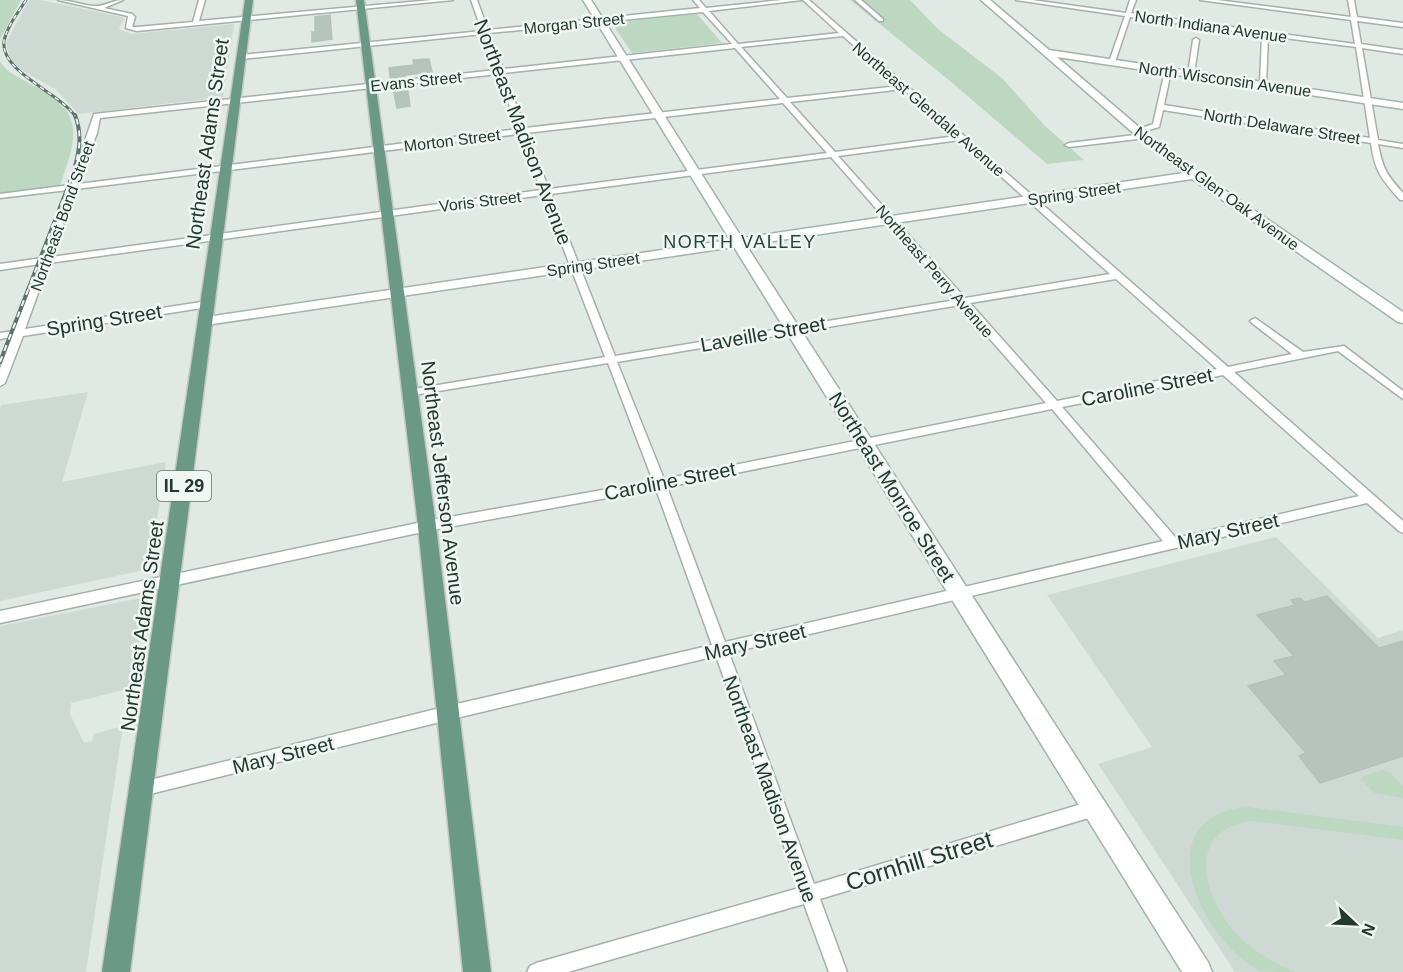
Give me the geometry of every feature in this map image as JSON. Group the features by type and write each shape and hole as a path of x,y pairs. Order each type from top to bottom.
{"main road":[{"name":"Northeast Adams Street","path":"116,972 249,0"},
{"name":"Northeast Jefferson Avenue","path":"360,4 398,292 408,393 427,526 477,972"}],"street":[{"path":"61,0 132,17 129,28 131,29 246,19 360,4 450,0"},
{"path":"96,9 120,0"},
{"path":"195,24 202,0"},
{"name":"Northeast Madison Avenue","path":"474,0 545,192 660,484 838,972"},
{"name":"Northeast Monroe Street","path":"587,0 1198,972"},
{"name":"Northeast Perry Avenue","path":"696,0 1054,405 1173,544"},
{"name":"Morgan Street","path":"241,57 799,0"},
{"name":"Northeast Glendale Avenue","path":"806,0 1403,528"},
{"path":"858,0 881,20"},
{"name":"Northeast Glen Oak Avenue","path":"985,0 1140,133 1194,175 1403,319"},
{"name":"North Indiana Avenue","path":"1019,0 1403,52"},
{"path":"1112,62 1132,0"},
{"path":"1203,0 1403,25"},
{"path":"1351,0 1380,171 1403,197"},
{"path":"1263,85 1265,33"},
{"name":"Evans Street","path":"97,116 843,34"},
{"path":"1191,74 1196,40"},
{"name":"North Wisconsin Avenue","path":"1048,53 1403,106"},
{"path":"1062,65 1059,60 1062,57 1089,59"},
{"path":"1069,146 1140,133 1155,126 1168,71"},
{"name":"Morton Street","path":"0,196 522,131 904,87"},
{"name":"North Delaware Street","path":"1160,107 1403,146"},
{"name":"Northeast Bond Street","path":"0,382 47,260 97,116"},
{"name":"Voris Street","path":"0,267 388,213 961,138"},
{"name":"Spring Street","path":"0,336 398,292 1194,175"},
{"name":"Laveille Street","path":"408,393 1118,276"},
{"path":"1255,321 1301,356"},
{"name":"Caroline Street","path":"0,617 427,526 660,484 1340,348 1403,396"},
{"name":"Mary Street","path":"142,789 448,713 1369,498"},
{"name":"Cornhill Street","path":"536,972 809,894 1095,808"}],"shaded area":[{"path":"29,0 40,0 122,17 124,19 119,29 131,34 234,24 223,97 79,114 55,89 20,69 10,60 6,43"},
{"path":"88,392 62,482 166,462 149,569 0,601 1,405"},
{"path":"1276,537 1378,638 1403,630 1403,972 1235,972 1098,764 1152,747 1047,595"},
{"path":"146,597 131,688 71,703 70,714 84,743 92,741 94,734 123,726 86,972 0,972 0,626"}],"green space":[{"path":"0,0 21,0 0,39"},
{"path":"850,0 910,0 938,29 1003,79 1045,126 1084,160 1047,164"},
{"path":"697,14 722,43 632,53 612,23"},
{"path":"0,61 5,68 57,100 66,109 71,119 73,141 60,186 0,193"},
{"path":"1384,770 1391,773 1403,787 1403,798 1374,793 1361,780 1363,776"},
{"path":"1248,807 1403,827 1403,840 1254,821 1232,826 1218,836 1209,849 1206,864 1208,882 1223,917 1235,932 1255,950 1296,972 1260,971 1238,955 1218,933 1202,908 1192,880 1190,854 1197,832 1216,815"}],"building":[{"path":"330,15 332,39 312,42 315,17"},
{"path":"429,59 432,72 404,75 405,78 392,79 390,77 389,68 414,65 413,60"},
{"path":"407,86 410,106 397,108 393,88"},
{"path":"1327,596 1379,648 1403,641 1403,756 1320,783 1299,756 1306,753 1248,686 1286,675 1274,661 1294,656 1257,615 1295,605 1291,600 1300,598 1305,602"}],"railway":[{"path":"26,0 8,30 4,41 5,52 20,72 57,99 75,116"},
{"path":"0,362 73,174 79,144 79,130 75,115"}],"district":[{"name":"NORTH VALLEY","path":"740,242"}]}
